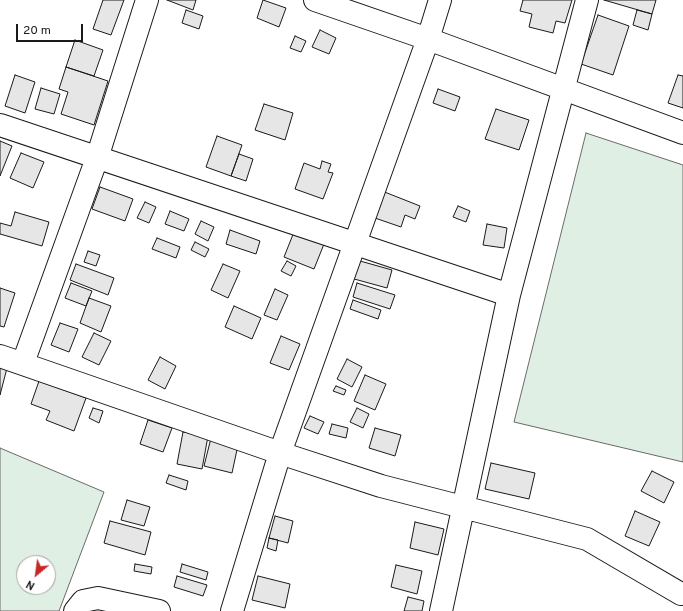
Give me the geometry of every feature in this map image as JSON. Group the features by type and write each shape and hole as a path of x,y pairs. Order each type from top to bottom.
{"street":[{"path":"23,363 96,158 147,0"},
{"path":"315,0 683,133"},
{"path":"232,611 280,453 428,40 440,0"},
{"path":"441,611 509,295 587,0"},
{"path":"0,125 96,158 355,242 509,295"},
{"path":"0,356 280,453 381,486 587,538 682,594"},
{"path":"75,611 83,601 98,598 159,611"}],"green space":[{"path":"586,133 683,165 683,462 514,422"},
{"path":"0,448 104,492 59,611 0,611"}],"building":[{"path":"103,0 124,0 111,35 93,29"},
{"path":"167,0 196,0 193,10"},
{"path":"263,0 286,8 279,27 257,18"},
{"path":"523,0 572,0 565,23 556,21 553,33 529,27 532,14 520,11"},
{"path":"604,0 656,0 652,14"},
{"path":"186,10 203,16 199,29 182,23"},
{"path":"637,10 652,14 648,30 633,25"},
{"path":"598,15 629,26 613,75 581,64"},
{"path":"320,30 336,38 329,54 312,47"},
{"path":"295,36 306,41 301,52 290,48"},
{"path":"75,40 103,50 94,76 66,67"},
{"path":"66,67 108,81 94,125 61,114 68,92 59,89"},
{"path":"15,75 35,82 25,113 5,106"},
{"path":"678,75 683,76 683,108 668,103"},
{"path":"41,88 60,94 54,114 35,109"},
{"path":"438,89 460,97 455,111 433,103"},
{"path":"264,104 293,113 285,140 255,130"},
{"path":"496,109 529,120 519,150 485,139"},
{"path":"217,136 242,145 231,176 206,167"},
{"path":"0,141 12,146 0,176"},
{"path":"21,153 44,162 33,188 10,178"},
{"path":"239,154 253,159 246,181 231,176"},
{"path":"322,161 331,164 328,172 333,173 323,199 295,189 304,163 320,169"},
{"path":"100,187 133,199 125,221 92,209"},
{"path":"382,191 420,206 415,219 405,215 401,227 372,217"},
{"path":"145,202 156,207 149,223 137,218"},
{"path":"458,206 470,211 466,222 453,217"},
{"path":"170,211 189,219 184,231 165,224"},
{"path":"15,212 49,222 42,246 0,234 0,223 11,226"},
{"path":"201,221 214,227 208,241 195,234"},
{"path":"487,224 507,228 504,248 483,245"},
{"path":"230,230 260,241 256,254 226,244"},
{"path":"294,232 324,244 314,269 284,257"},
{"path":"157,238 180,247 176,258 152,249"},
{"path":"195,242 209,249 205,257 191,250"},
{"path":"88,251 100,255 96,266 84,262"},
{"path":"353,259 392,270 387,288 347,277"},
{"path":"287,261 296,266 291,276 281,271"},
{"path":"76,264 114,278 108,295 70,280"},
{"path":"223,264 240,271 228,298 211,290"},
{"path":"71,283 92,291 86,306 65,298"},
{"path":"357,283 395,295 390,309 353,297"},
{"path":"0,288 15,293 4,327 0,326"},
{"path":"275,289 288,295 277,320 264,315"},
{"path":"89,298 111,306 101,332 80,323"},
{"path":"353,300 381,310 378,319 350,309"},
{"path":"234,306 261,318 252,339 225,327"},
{"path":"60,323 78,329 69,352 51,345"},
{"path":"94,333 111,341 99,365 82,357"},
{"path":"281,336 300,344 289,370 270,363"},
{"path":"160,357 176,366 165,389 148,380"},
{"path":"347,359 362,367 352,387 337,379"},
{"path":"0,366 7,368 0,395"},
{"path":"365,375 386,384 375,410 354,401"},
{"path":"39,381 86,398 74,431 46,420 50,411 31,404"},
{"path":"336,386 346,390 344,395 333,391"},
{"path":"93,408 103,411 99,423 89,418"},
{"path":"357,408 369,414 363,428 350,422"},
{"path":"310,416 324,422 318,434 304,428"},
{"path":"148,420 172,428 163,452 140,444"},
{"path":"332,424 348,428 346,438 329,434"},
{"path":"375,428 401,435 395,456 369,448"},
{"path":"183,432 208,436 202,469 177,464"},
{"path":"211,438 238,445 232,473 204,466"},
{"path":"491,463 535,473 529,499 485,489"},
{"path":"652,471 674,482 664,503 641,491"},
{"path":"169,475 188,481 186,490 166,483"},
{"path":"127,500 150,507 144,526 121,520"},
{"path":"635,511 660,522 649,546 625,536"},
{"path":"275,516 293,521 288,543 269,538"},
{"path":"110,521 151,532 145,555 104,543"},
{"path":"415,522 444,529 438,555 410,548"},
{"path":"269,538 278,540 276,551 267,548"},
{"path":"135,564 152,567 151,574 134,571"},
{"path":"182,564 208,572 206,580 180,572"},
{"path":"396,565 422,571 417,594 391,587"},
{"path":"177,576 207,585 203,596 174,587"},
{"path":"258,576 290,584 285,608 252,600"},
{"path":"408,597 424,601 422,611 404,611"}]}
